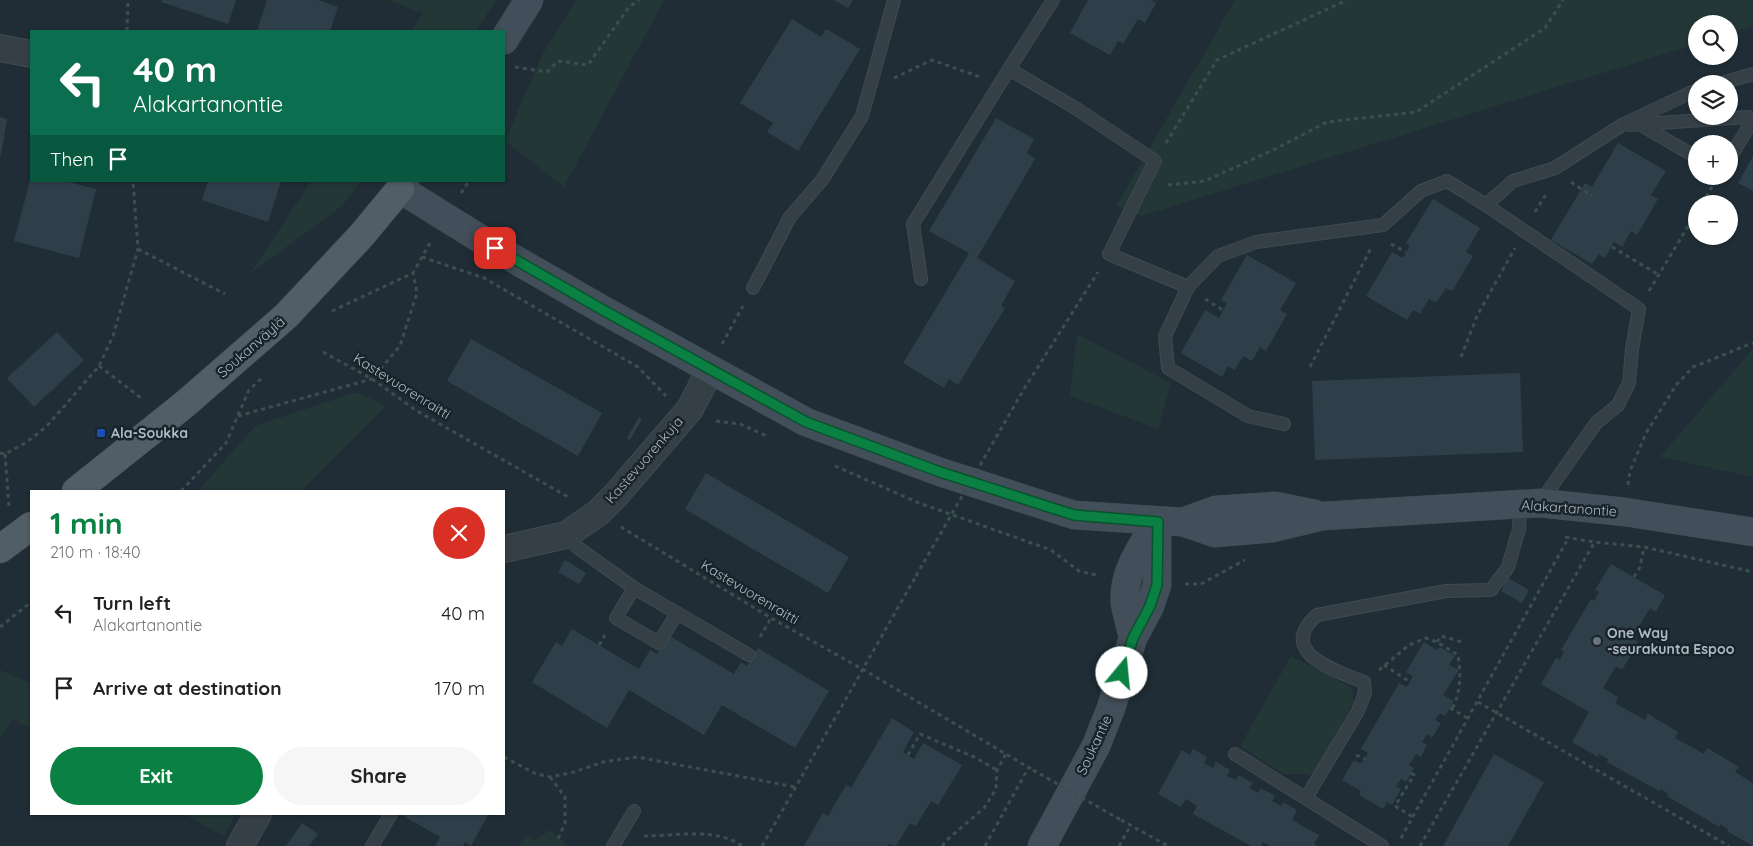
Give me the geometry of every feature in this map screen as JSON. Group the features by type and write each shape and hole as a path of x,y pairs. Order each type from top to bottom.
{"main road":[{"name":"Soukanväylä","path":"77,490 198,392 286,316 361,236 403,185"},
{"path":"0,549 20,520"}],"street":[{"path":"506,53 529,0"},
{"path":"0,48 30,54"},
{"name":"Alakartanontie","path":"403,185 445,217 495,248 716,358 806,422 940,472 1074,515 1170,522 1216,510 1275,506 1323,516 1530,503 1625,512 1753,532"},
{"name":"Kastevuorenkuja","path":"505,549 566,535 598,513 690,409 716,358"},
{"name":"Soukantie","path":"1042,846 1096,746 1111,708 1133,638 1150,606 1157,585 1170,522"},
{"path":"240,846 257,815"}],"lane":[{"path":"753,288 790,217 822,180 862,116 894,0"},
{"path":"921,279 913,224 1053,0"},
{"path":"1009,69 1077,109 1155,161 1109,254 1188,287"},
{"path":"1738,78 1753,74"},
{"path":"1486,205 1513,181 1555,168 1622,125 1688,94"},
{"path":"1622,125 1748,117 1751,123 1738,144"},
{"path":"1639,124 1688,152"},
{"path":"1284,424 1248,416 1168,368 1165,336 1188,287 1218,256 1256,242 1383,225 1421,191 1447,181 1486,205 1639,309 1632,349 1629,383 1618,405 1596,423 1530,503 1519,530 1508,567 1491,590 1446,591 1317,615 1307,624 1303,635 1307,653 1321,665 1364,682 1365,693 1358,711 1306,798"},
{"path":"566,535 577,547 634,588 750,655"},
{"path":"634,588 616,618 658,643 677,613"},
{"path":"1235,754 1382,846"},
{"path":"613,846 634,811"},
{"path":"372,846 390,815"}],"path":[{"path":"127,30 128,0"},
{"path":"506,53 547,72 558,61 588,65 629,7 639,0"},
{"path":"1155,161 1217,60 1339,2 1347,0"},
{"path":"1142,188 1205,181 1275,150 1327,122 1416,112 1545,28 1563,0"},
{"path":"869,90 932,60 1000,84"},
{"path":"0,453 5,454 27,442 47,426 99,366 113,336 138,249 133,182"},
{"path":"326,317 333,310 413,273 445,217 468,182"},
{"path":"1310,368 1383,225"},
{"path":"1654,284 1688,226"},
{"path":"1461,357 1477,316 1524,231"},
{"path":"1612,247 1659,275"},
{"path":"138,249 225,294"},
{"path":"762,846 1024,389 1109,254"},
{"path":"238,416 372,379 400,346 417,294 413,273"},
{"path":"716,358 753,288"},
{"path":"1630,471 1646,433 1677,384 1693,367 1753,343"},
{"name":"Kastevuorenraitti","path":"324,352 372,379 417,411 598,513 771,618 1168,846"},
{"path":"99,366 141,398"},
{"path":"182,490 226,443 249,390 270,370"},
{"path":"5,454 20,520"},
{"path":"1400,839 1570,538 1644,547 1753,572"},
{"path":"1420,846 1594,542"},
{"path":"1634,578 1640,567 1644,547"},
{"path":"0,628 30,603"},
{"path":"757,642 771,618"},
{"path":"1437,642 1441,636 1462,642"},
{"path":"1364,682 1409,645 1426,638 1437,642 1458,656 1461,675 1458,698 1451,708 1468,719"},
{"path":"1384,665 1410,682"},
{"path":"1478,702 1729,846"},
{"path":"908,756 920,734 974,757 996,770"},
{"path":"942,846 948,838 984,808 996,789 996,770 1006,754"},
{"path":"505,758 534,773 550,777 574,772 602,762 637,757 796,787"},
{"path":"984,846 1028,767"},
{"path":"1410,773 1414,775 1395,806 1413,817"},
{"path":"550,777 565,797 565,823 558,839"},
{"path":"1119,846 1131,825"},
{"path":"622,829 640,836 722,836 734,840 742,846"}],"green space":[{"path":"387,0 496,0 477,30 412,30 423,13"},
{"path":"576,0 664,0 564,187 505,141 543,53"},
{"path":"1235,0 1753,0 1753,26 1738,30 1738,15 1688,15 1688,46 1141,216 1116,206"},
{"path":"310,182 360,182 342,206 250,274"},
{"path":"1077,334 1171,383 1158,429 1070,396"},
{"path":"1753,349 1753,477 1660,457"},
{"path":"357,392 386,406 302,490 199,490 255,426"},
{"path":"1291,656 1351,687 1354,702 1314,774 1283,774 1240,746"},
{"path":"0,670 30,683 30,728 13,719 0,738"},
{"path":"186,815 235,815 224,836"},
{"path":"550,830 568,846 518,846 526,835 534,841"}],"building":[{"path":"162,0 236,0 228,24 161,2"},
{"path":"267,0 318,0 338,7 330,30 257,30"},
{"path":"834,0 853,0 848,8"},
{"path":"1088,0 1151,0 1156,3 1145,23 1138,19 1123,44 1118,41 1110,55 1070,33"},
{"path":"792,19 821,37 826,29 860,49 798,151 767,132 773,123 740,103"},
{"path":"0,117 7,119 1,155 0,155"},
{"path":"996,118 1034,139 1027,153 1035,159 977,258 1015,281 1001,306 1005,308 958,385 949,379 944,388 903,363 969,253 929,231"},
{"path":"1618,143 1666,171 1651,195 1658,199 1637,235 1631,231 1622,247 1614,242 1605,258 1599,254 1592,264 1551,240 1585,183 1592,187"},
{"path":"1753,156 1753,191 1738,183"},
{"path":"30,181 69,182 96,189 79,258 14,241"},
{"path":"208,182 281,182 268,222 202,200"},
{"path":"1433,199 1480,228 1466,252 1473,256 1452,291 1446,288 1436,303 1429,299 1420,314 1413,310 1407,320 1366,296 1392,252 1403,258 1410,246 1406,243"},
{"path":"1247,255 1296,283 1280,310 1287,314 1266,351 1260,347 1252,361 1243,356 1235,370 1228,366 1222,377 1181,353 1205,310 1219,318 1227,303 1221,300"},
{"path":"57,332 84,360 34,407 7,378"},
{"path":"471,339 602,413 578,456 447,381"},
{"path":"1520,373 1523,452 1315,460 1312,381"},
{"path":"639,417 642,419 630,440 627,438"},
{"path":"706,473 849,557 828,593 685,509"},
{"path":"565,560 586,573 579,584 558,572"},
{"path":"1611,564 1665,595 1656,612 1650,608 1632,638 1638,642 1622,670 1616,666 1603,688 1618,697 1615,703 1645,720 1648,714 1678,732 1675,738 1704,754 1707,748 1739,767 1735,772 1753,783 1753,846 1727,831 1728,829 1720,824 1719,827 1667,796 1668,794 1664,791 1660,789 1659,791 1607,762 1608,759 1599,754 1598,757 1572,742 1589,712 1541,684 1556,658 1560,660 1564,652 1561,650 1591,599 1594,601 1599,592 1595,590"},
{"path":"1508,578 1529,590 1522,603 1501,591"},
{"path":"572,629 639,669 650,650 657,654 668,635 734,674 741,662 747,666 758,648 829,691 795,748 722,705 704,735 629,690 607,728 532,682 556,642 562,646"},
{"path":"1424,642 1437,650 1440,647 1455,656 1449,665 1459,670 1443,695 1454,701 1445,716 1440,713 1435,720 1441,723 1432,738 1427,734 1422,742 1427,745 1421,757 1416,754 1409,765 1414,768 1406,782 1401,779 1396,786 1401,789 1392,805 1387,802 1383,809 1359,795 1361,791 1342,780 1354,760 1361,764 1368,753 1361,749 1399,683 1407,687 1413,676 1406,672"},
{"path":"892,718 914,732 903,752 914,759 923,743 962,765 938,805 931,801 916,826 910,823 896,846 889,844 888,846 804,846 823,813 828,816 846,785 851,788"},
{"path":"1193,749 1207,757 1204,763 1213,768 1216,762 1230,770 1227,776 1236,780 1239,775 1253,783 1250,788 1258,793 1261,788 1275,796 1272,801 1281,806 1283,802 1297,810 1292,820 1319,835 1314,844 1318,846 1270,846 1263,842 1261,846 1251,846 1193,814 1197,806 1186,799 1181,807 1158,794 1182,750 1190,755"},
{"path":"1494,754 1544,782 1508,846 1443,846"},
{"path":"406,815 488,815 471,846 465,842 463,846 435,846 440,837 405,817"},
{"path":"302,823 318,834 309,846 286,846"}],"place":[{"name":"Ala-Soukka","path":"101,433"},
{"name":"One Way -seurakunta Espoo","path":"1597,641"}],"route":[{"path":"495,248 806,422 940,472 1074,515 1158,522 1157,585 1150,606 1133,638 1122,673"}]}
